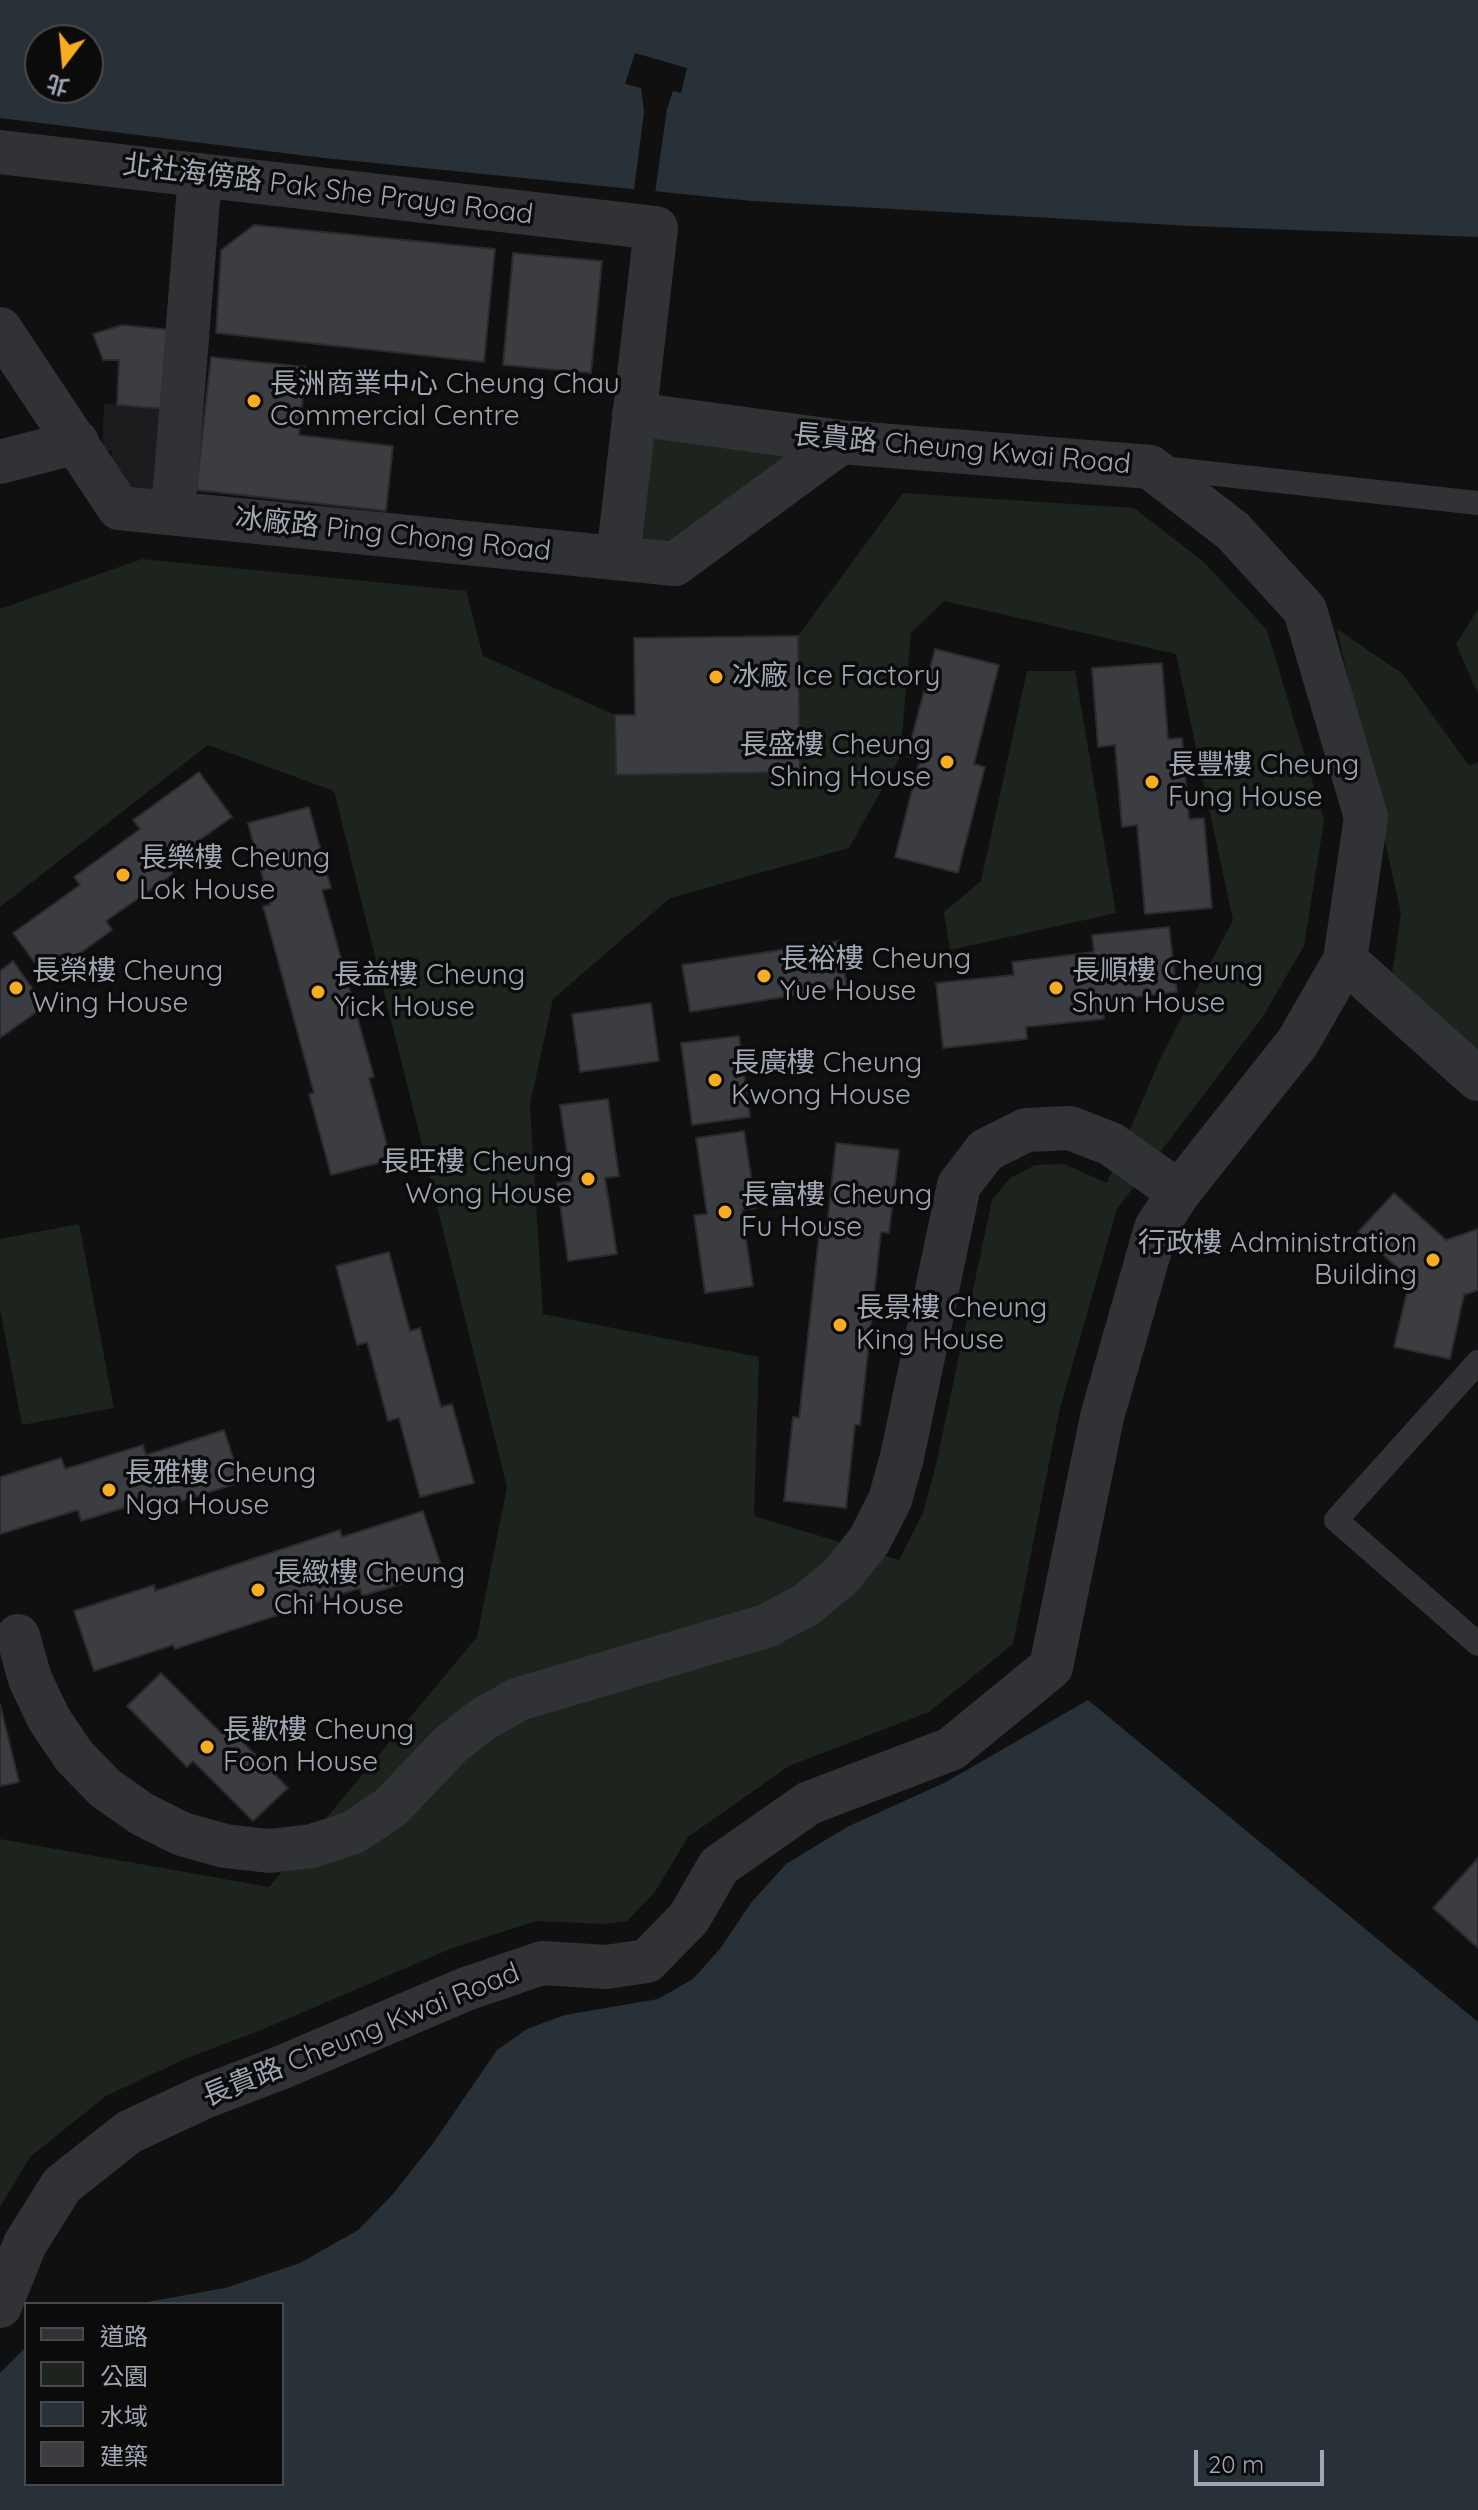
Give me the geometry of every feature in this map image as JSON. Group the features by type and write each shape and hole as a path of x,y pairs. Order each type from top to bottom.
{"street":[{"name":"北社海傍路 Pak She Praya Road","path":"0,152 656,228 634,414"},
{"path":"173,513 200,175"},
{"name":"冰廠路 Ping Chong Road","path":"0,329 119,508 675,564 841,442"},
{"path":"618,558 634,414"},
{"name":"長貴路 Cheung Kwai Road","path":"0,2306 25,2244 62,2185 129,2132 204,2097 466,1989 542,1963 606,1967 647,1961 689,1918 719,1866 809,1803 951,1749 1051,1667 1102,1417 1156,1228 1179,1192 1298,1042 1345,960 1366,817 1305,610 1233,531 1150,467 841,442 634,414"},
{"path":"0,462 77,442"},
{"path":"1345,960 1478,1079"},
{"path":"18,1636 30,1679 49,1719 74,1756 105,1788 142,1814 182,1834 225,1846 269,1851 312,1846 354,1832 391,1807 451,1744 483,1719 519,1699 766,1626 806,1605 841,1576 869,1541 890,1500 902,1457 959,1185 986,1150 1026,1130 1070,1128 1111,1144 1179,1192"}],"lane":[{"path":"1150,467 1478,503"},
{"path":"1478,1362 1336,1520 1478,1644"}],"shaded area":[{"path":"104,404 165,409 157,500 125,498 110,475 112,451 102,451"}],"green space":[{"path":"646,431 803,454 676,545 630,539"},
{"path":"903,493 1134,508 1204,562 1267,630 1324,820 1304,946 1262,1018 1117,1209 1060,1408 1013,1644 929,1712 789,1766 688,1837 655,1892 627,1921 604,1924 536,1921 450,1949 264,2029 187,2058 106,2096 30,2157 0,2207 0,1839 269,1887 477,1637 507,1487 334,791 208,745 0,907 0,609 142,559 466,591 483,656 615,715 616,775 800,772 798,636","holes":["944,601 1176,654 1233,920 1161,1057 1107,1183 1064,1164 1035,1165 1010,1178 992,1200 936,1465 923,1513 899,1560 754,1516 759,1357 543,1314 530,1104 553,999 670,898 849,848 900,757 911,633"]},
{"path":"1478,609 1478,694 1456,644"},
{"path":"1337,629 1403,674 1469,766 1478,762 1478,1056 1391,983 1401,913"},
{"path":"1027,671 1075,671 1116,913 950,950 944,912 981,881"},
{"path":"79,1224 114,1408 22,1425 0,1308 0,1239"}],"water":[{"path":"0,0 1478,0 1478,237 1191,226 752,201 324,158 0,118"},
{"path":"1088,1700 1478,2022 1478,2510 0,2510 0,2373 24,2349 24,2486 284,2486 284,2302 147,2302 225,2288 300,2263 358,2230 393,2194 434,2142 497,2050 527,2029 565,2015 658,1999 693,1979 720,1949 751,1903 786,1864 847,1827 946,1782"}],"pier":[{"path":"635,53 687,68 681,93 673,91 667,109 655,193 634,190 644,112 641,88 625,84"}],"building":[{"path":"254,225 495,249 484,362 216,333 221,250"},
{"path":"513,253 602,261 591,373 503,365"},
{"path":"122,325 172,330 165,409 117,405 119,360 103,360 93,334"},
{"name":"長洲商業中心 Cheung Chau Commercial Centre","path":"211,357 306,367 299,435 393,446 386,511 196,490"},
{"name":"冰廠 Ice Factory","path":"798,636 800,772 616,775 615,715 635,715 634,638"},
{"name":"長盛樓 Cheung Shing House","path":"935,649 999,665 974,764 985,767 958,873 895,857 920,759 907,756"},
{"name":"長豐樓 Cheung Fung House","path":"1162,663 1168,739 1182,738 1189,819 1204,818 1212,908 1145,914 1137,825 1122,827 1115,745 1098,747 1092,668"},
{"name":"長樂樓 Cheung Lok House","path":"199,772 232,817 166,864 173,874 106,921 112,930 46,978 13,933 80,885 74,877 140,829 133,820"},
{"name":"長益樓 Cheung Yick House","path":"309,807 331,888 322,890 374,1077 369,1078 391,1160 331,1175 309,1094 314,1093 263,906 270,905 248,823"},
{"name":"長順樓 Cheung Shun House","path":"1169,927 1177,992 1102,1001 1104,1019 1026,1027 1027,1039 943,1048 936,983 1014,975 1012,962 1094,952 1092,935"},
{"name":"長裕樓 Cheung Yue House","path":"839,941 847,987 690,1012 682,965"},
{"name":"長榮樓 Cheung Wing House","path":"13,961 45,1006 0,1038 0,971"},
{"path":"651,1003 659,1061 580,1072 572,1014"},
{"name":"長廣樓 Cheung Kwong House","path":"739,1036 750,1117 692,1125 681,1043"},
{"name":"長旺樓 Cheung Wong House","path":"608,1099 619,1176 605,1178 617,1254 568,1261 557,1183 571,1181 560,1105"},
{"name":"長富樓 Cheung Fu House","path":"744,1131 756,1208 742,1210 753,1286 705,1293 694,1215 707,1214 696,1138"},
{"name":"長景樓 Cheung King House","path":"836,1143 899,1150 889,1233 881,1232 860,1425 855,1425 846,1508 784,1501 793,1417 799,1418 820,1226 827,1226"},
{"name":"行政樓 Administration Building","path":"1394,1193 1446,1240 1478,1229 1478,1290 1464,1295 1450,1359 1394,1347 1410,1279 1358,1232"},
{"path":"389,1252 410,1331 420,1328 441,1407 452,1404 474,1483 420,1497 399,1418 388,1421 367,1342 357,1345 336,1266"},
{"name":"長雅樓 Cheung Nga House","path":"224,1430 241,1482 163,1507 159,1497 81,1521 78,1510 0,1534 0,1477 61,1458 65,1469 143,1445 146,1455"},
{"name":"長緻樓 Cheung Chi House","path":"423,1511 443,1571 362,1596 360,1588 175,1649 173,1645 94,1671 74,1611 154,1585 155,1591 340,1530 342,1537"},
{"name":"長歡樓 Cheung Foon House","path":"161,1673 221,1733 228,1727 288,1788 253,1821 193,1761 187,1767 127,1706"},
{"path":"0,1704 19,1782 0,1786"},
{"path":"1478,1858 1478,1948 1433,1908"}],"place":[{"name":"長洲商業中心 Cheung Chau Commercial Centre","path":"254,401"},
{"name":"冰廠 Ice Factory","path":"716,677"},
{"name":"長盛樓 Cheung Shing House","path":"947,762"},
{"name":"長豐樓 Cheung Fung House","path":"1152,782"},
{"name":"長樂樓 Cheung Lok House","path":"123,875"},
{"name":"長裕樓 Cheung Yue House","path":"764,976"},
{"name":"長榮樓 Cheung Wing House","path":"16,988"},
{"name":"長順樓 Cheung Shun House","path":"1056,988"},
{"name":"長益樓 Cheung Yick House","path":"318,992"},
{"name":"長廣樓 Cheung Kwong House","path":"715,1080"},
{"name":"長旺樓 Cheung Wong House","path":"588,1179"},
{"name":"長富樓 Cheung Fu House","path":"725,1212"},
{"name":"行政樓 Administration Building","path":"1433,1260"},
{"name":"長景樓 Cheung King House","path":"840,1325"},
{"name":"長雅樓 Cheung Nga House","path":"109,1490"},
{"name":"長緻樓 Cheung Chi House","path":"258,1590"},
{"name":"長歡樓 Cheung Foon House","path":"207,1747"}]}
